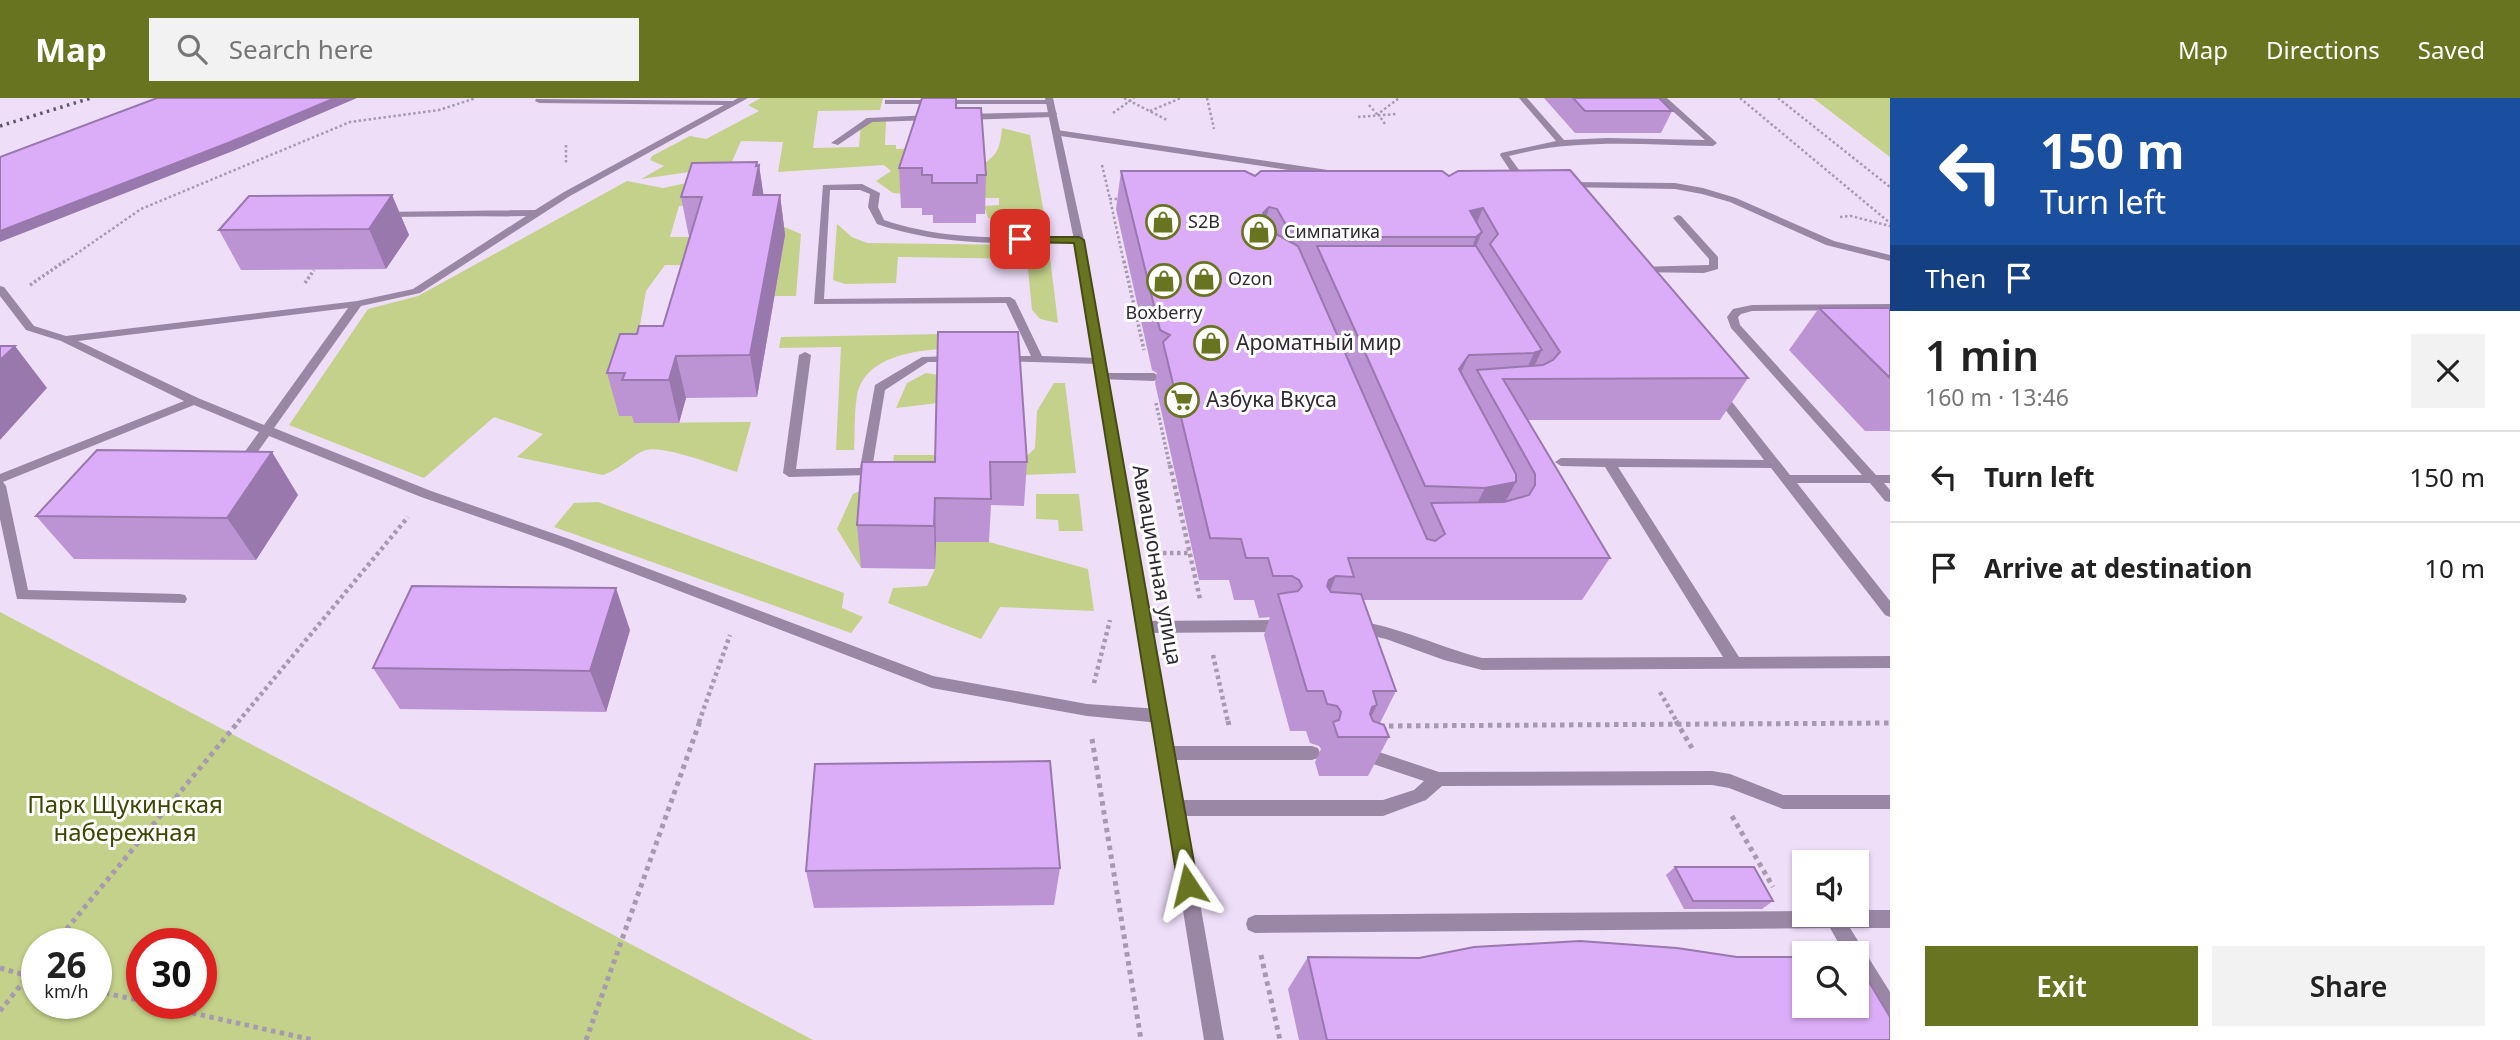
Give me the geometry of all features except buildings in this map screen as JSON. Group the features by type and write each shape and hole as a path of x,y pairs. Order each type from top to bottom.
{"street":[{"path":"1523,98 1560,142"},
{"path":"1524,185 1504,155 1534,145 1560,142 1713,143 1662,98"},
{"path":"65,339 357,304 416,290 566,194 740,100"},
{"path":"538,101 740,100"},
{"path":"888,102 1050,105"},
{"path":"953,117 1050,105"},
{"name":"Авиационная улица","path":"1050,105 1079,240 1214,1040"},
{"path":"835,143 870,120 939,118"},
{"path":"1057,133 1337,174"},
{"path":"1225,158 1229,168"},
{"path":"1511,184 1538,185"},
{"path":"1551,185 1567,189 1675,186 1703,191 1733,200 1830,243 1890,258"},
{"path":"1038,359 1010,300 818,302 826,187 862,187 875,193 873,207 880,222 905,232 938,238 1079,240"},
{"path":"373,214 539,213"},
{"path":"1639,284 1627,265 1704,270 1714,267 1714,259 1678,218"},
{"path":"0,289 30,328 65,339 194,401 426,495 567,543 932,682 1087,710 1160,716"},
{"path":"228,484 357,304"},
{"path":"1890,307 1752,308 1737,311 1732,317 1735,326 1890,498"},
{"path":"805,355 789,473 866,472 879,388 926,359 968,359"},
{"path":"996,359 1099,361"},
{"path":"1102,377 1152,377"},
{"path":"1710,382 1890,611"},
{"path":"0,479 194,401"},
{"path":"1561,462 1775,464"},
{"path":"1609,463 1735,663"},
{"path":"1787,479 1890,479"},
{"path":"0,486 22,595 180,599"},
{"path":"1144,627 1277,626"},
{"path":"1341,626 1377,631 1454,659 1482,664 1890,662"},
{"path":"1165,754 1312,753"},
{"path":"1360,753 1439,779 1709,778 1730,781 1783,802 1890,802"},
{"path":"1175,808 1383,808 1420,795 1439,779"},
{"path":"1869,919 1890,919"},
{"path":"1255,923 1792,920"},
{"path":"1869,975 1890,1010"}],"path":[{"path":"8,299 141,209 350,122 439,110 476,98"},
{"path":"1149,112 1181,98"},
{"path":"1207,98 1216,134"},
{"path":"1378,114 1399,98"},
{"path":"1740,98 1890,223"},
{"path":"1778,98 1890,187"},
{"path":"1368,105 1385,124"},
{"path":"1358,117 1396,114"},
{"path":"1123,199 1110,199 1235,753"},
{"path":"67,928 426,495"},
{"path":"586,1040 739,608"},
{"path":"1087,710 1141,1040"},
{"path":"1374,726 1890,723"},
{"path":"1255,923 1280,1040"},
{"path":"0,968 21,974"},
{"path":"0,1011 21,985"},
{"path":"217,1018 313,1040"}],"green space":[{"path":"761,98 883,98 880,110 818,111 813,148 859,147 861,123 866,118 883,118 886,121 885,145 896,145 896,149 926,148 905,194 893,193 876,181 891,171 884,165 778,172 783,142 741,141 730,166 641,179 664,166 650,160 652,156 690,136 706,139 759,111 748,105"},
{"path":"1813,98 1890,98 1890,157"},
{"path":"1002,128 1030,135 1045,219 988,218 984,206 999,205 999,198 984,198 974,169 996,153"},
{"path":"701,180 698,205 679,206 670,237 723,237 726,266 665,265 646,291 631,376 635,423 751,422 737,472 677,453 654,449 641,452 603,475 517,457 543,434 494,417 424,478 289,425 368,309 418,296 627,181 663,188"},
{"path":"775,223 801,234 796,296 774,296"},
{"path":"837,224 852,237 867,243 1026,245 1030,241 1048,241 1058,323 1040,319 1032,310 1027,259 898,257 896,283 845,284 833,280"},
{"path":"999,333 1000,348 917,352 878,365 864,378 857,396 854,450 836,450 841,347 779,348 781,337"},
{"path":"926,373 938,375 938,403 896,408 907,383"},
{"path":"1054,383 1065,383 1076,473 1022,475 1020,456 1028,455 1035,448 1037,411"},
{"path":"894,455 937,455 936,506 866,506 861,568 837,529 853,494 886,475"},
{"path":"1036,494 1079,494 1083,531 1059,531 1058,520 1036,519"},
{"path":"598,502 844,593 842,608 863,617 851,633 554,527 574,503"},
{"path":"936,542 989,542 1088,569 1094,611 1000,607 981,639 888,603 893,588 927,586 935,569"},
{"name":"Парк Щукинская набережная","path":"0,612 813,1040 0,1040"}],"railway":[{"path":"0,126 91,98"}],"place":[{"name":"S2B","path":"1163,222"},
{"name":"Симпатика","path":"1259,232"},
{"name":"Ozon","path":"1204,279"},
{"name":"Boxberry","path":"1164,281"},
{"name":"Ароматный мир","path":"1211,343"},
{"name":"Азбука Вкуса","path":"1182,400"}],"route":[{"path":"1020,239 1079,240 1188,885"}]}
